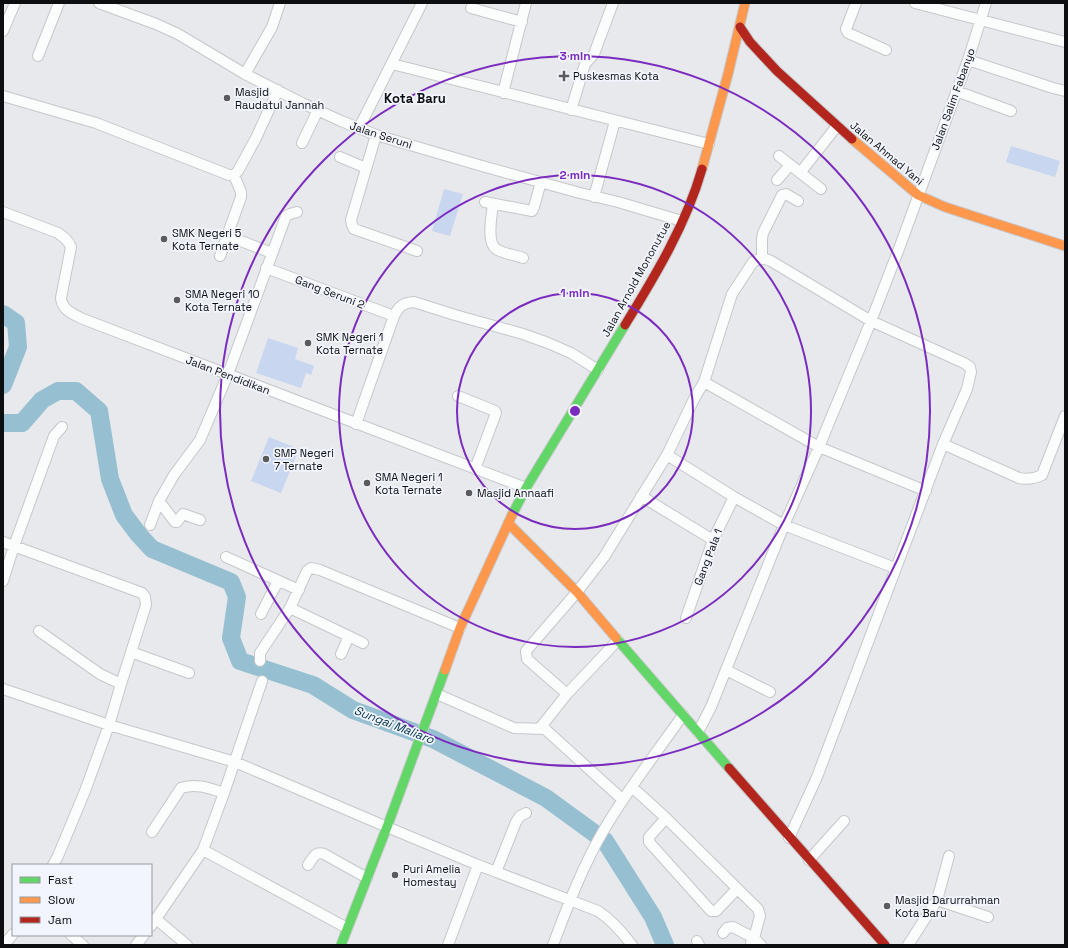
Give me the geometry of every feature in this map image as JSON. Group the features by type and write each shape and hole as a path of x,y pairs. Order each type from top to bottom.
{"main road":[{"name":"Jalan Arnold Mononutue","path":"341,945 428,717 460,628 508,523 526,488 645,292 682,221 699,178 735,60 745,3"},
{"name":"Jalan Ahmad Yani","path":"740,27 758,56 918,195 945,207 1065,246"},
{"path":"508,523 577,592 789,838 885,945"}],"street":[{"path":"3,31 15,3"},
{"path":"38,56 59,3"},
{"name":"Jalan Seruni","path":"99,3 156,24 178,34 245,74 318,110 376,135 682,221"},
{"path":"245,74 272,26 280,3"},
{"path":"359,128 422,3"},
{"path":"503,93 526,3"},
{"path":"571,110 585,64 594,54 613,3"},
{"path":"856,3 846,29 848,33 886,50"},
{"path":"915,3 1065,42"},
{"name":"Jalan Salim Fabanyo","path":"698,732 711,708 784,525 819,447 871,320 968,60 986,3"},
{"path":"471,8 522,22"},
{"path":"968,60 1065,91"},
{"path":"392,64 709,144"},
{"path":"3,96 96,123 229,175 234,175 238,171 252,145 278,90"},
{"path":"956,91 1012,111"},
{"path":"302,143 318,110"},
{"path":"594,197 615,121"},
{"path":"800,173 837,126"},
{"path":"376,135 351,220 352,225 354,228 417,251"},
{"path":"779,156 821,189"},
{"path":"340,157 366,168"},
{"path":"777,180 790,165"},
{"path":"220,256 241,197 241,192 234,175"},
{"path":"523,258 498,250 494,247 491,241 489,203 532,210 540,182"},
{"path":"762,259 761,245 763,233 782,195 786,194 798,201"},
{"name":"Jalan Pendidikan","path":"3,212 58,233 68,241 70,247 61,298 61,303 65,310 83,319 148,345 526,488"},
{"path":"150,525 159,501 181,465 200,440 228,374 286,216 297,212"},
{"path":"228,236 272,253"},
{"path":"567,694 526,659 525,653 527,648 577,592 604,557 667,455 694,399 704,382 732,294 753,262 757,259 772,261 871,320 964,363 970,367 971,372 971,378 967,389 943,444 895,568 817,777 789,838"},
{"name":"Gang Seruni 2","path":"266,268 394,316"},
{"path":"356,424 394,316 398,308 403,304 414,302 523,334 571,353 598,370"},
{"path":"704,382 819,447 926,491"},
{"path":"458,396 495,411 496,413 475,469"},
{"path":"943,444 1019,478 1026,480 1036,478 1042,475 1065,416"},
{"path":"3,581 14,546 54,436 62,427"},
{"path":"667,455 734,497 784,525 895,568"},
{"path":"641,496 713,540"},
{"name":"Gang Pala 1","path":"686,618 713,540 734,497"},
{"path":"159,501 175,522 177,522 183,514 200,520"},
{"path":"3,542 142,593 145,597 146,605 120,684 109,725 86,791 54,864"},
{"path":"226,558 298,590"},
{"path":"260,661 260,653 290,608 307,571 311,568 460,628"},
{"path":"261,614 278,580"},
{"path":"290,608 363,643"},
{"path":"39,632 100,674 120,684"},
{"path":"341,654 349,636"},
{"path":"540,728 567,694 618,640"},
{"path":"131,652 189,673"},
{"path":"726,670 770,692"},
{"path":"187,945 154,922 203,850 235,762 262,681"},
{"path":"3,689 109,725 235,762 386,827 496,872 598,911 620,929 632,945"},
{"path":"436,694 514,728 543,728 548,730 623,800"},
{"path":"552,945 570,900 605,828 683,715"},
{"path":"152,832 181,788 187,786 203,786 224,793"},
{"path":"632,787 666,818 760,912 755,943 730,927 727,928 723,934"},
{"path":"496,872 516,822 520,816 526,813"},
{"path":"666,818 649,837 649,842 711,911 716,911 737,889"},
{"path":"809,860 844,821"},
{"path":"203,850 347,928"},
{"path":"308,864 316,854 319,853 367,878"},
{"path":"908,945 938,900 949,856"},
{"path":"448,945 478,864"},
{"path":"938,900 988,917"},
{"path":"4,945 12,935"},
{"path":"72,936 83,945"},
{"path":"136,945 143,936"}],"shaded area":[{"path":"1011,146 1060,161 1055,177 1006,162"},
{"path":"444,189 463,194 450,236 432,231"},
{"path":"268,338 298,348 295,359 314,366 311,375 306,373 301,388 256,373"},
{"path":"269,437 299,449 281,493 251,481"}],"waterway":[{"name":"Sungai Maliaro","path":"3,314 16,323 18,347 3,385"},
{"name":"Sungai Maliaro","path":"3,423 22,423 42,400 58,391 76,391 99,411 110,479 124,515 139,535 152,549 231,582 237,597 231,638 240,661 313,685 353,710 433,739 546,798 605,841 653,917 665,945"}],"traffic: fast":[{"path":"512,515 526,488 625,325"},
{"path":"616,638 729,768"},
{"path":"341,945 387,827 445,670"}],"traffic: slow":[{"path":"702,169 728,74 745,3"},
{"path":"852,139 918,195 945,207 1065,246"},
{"path":"445,670 460,628 512,515"},
{"path":"508,523 577,592 616,638"}],"traffic: jam":[{"path":"740,27 750,42 777,71 852,139"},
{"path":"625,325 679,230 702,169"},
{"path":"729,768 885,945"}],"place":[{"name":"Puskesmas Kota","path":"564,76"},
{"name":"Masjid Raudatul Jannah","path":"227,98"},
{"name":"SMK Negeri 5 Kota Ternate","path":"164,239"},
{"name":"SMA Negeri 10 Kota Ternate","path":"177,300"},
{"name":"SMK Negeri 1 Kota Ternate","path":"308,343"},
{"name":"SMP Negeri 7 Ternate","path":"266,459"},
{"name":"SMA Negeri 1 Kota Ternate","path":"367,483"},
{"name":"Masjid Annaafi","path":"469,493"},
{"name":"Puri Amelia Homestay","path":"395,875"},
{"name":"Masjid Darurrahman Kota Baru","path":"887,906"}],"district":[{"name":"Kota Baru","path":"415,98"}]}
